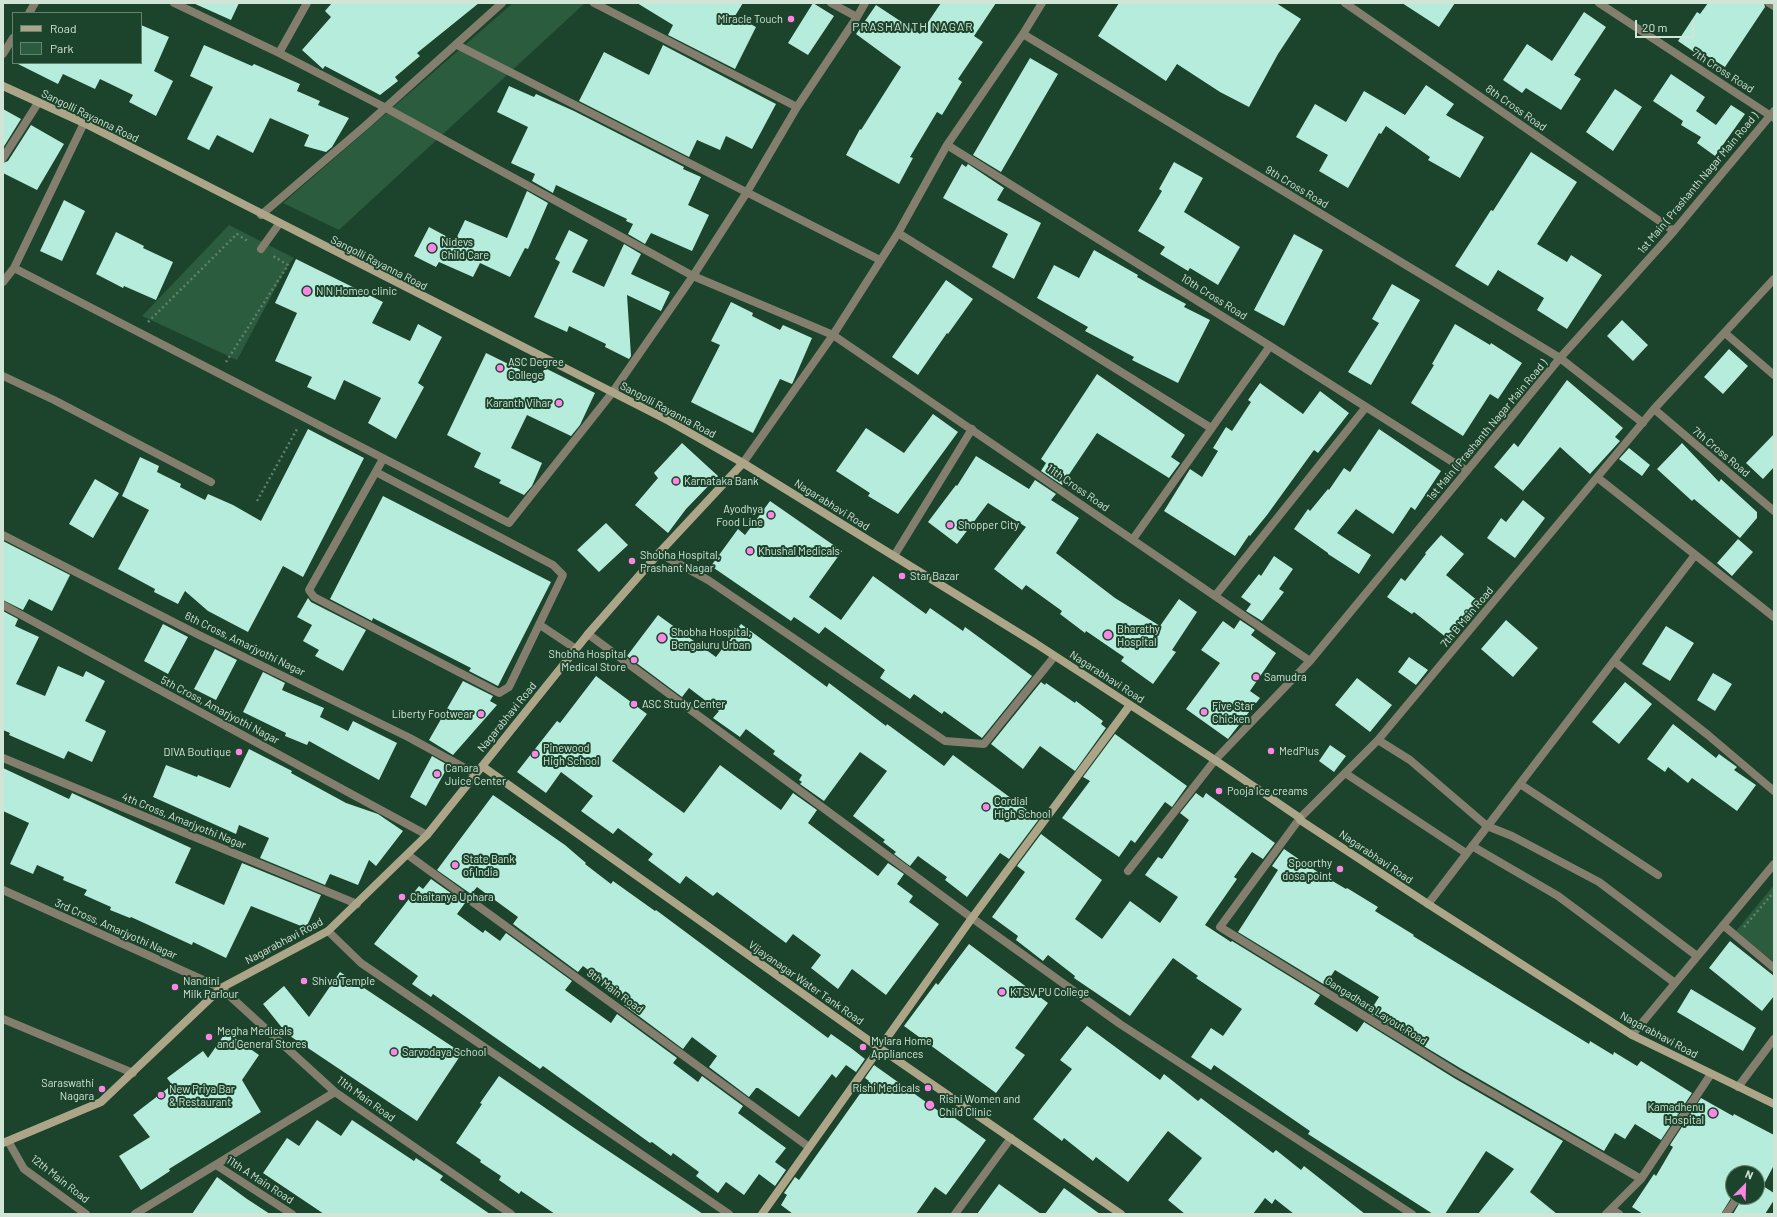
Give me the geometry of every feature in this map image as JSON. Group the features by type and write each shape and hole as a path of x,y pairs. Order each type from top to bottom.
{"main road":[{"name":"Sangolli Rayanna Road","path":"3,86 84,123 612,394 669,421 743,463"},
{"name":"Nagarabhavi Road","path":"5,1142 101,1102 220,988 328,931 427,835 576,648 659,553 743,463 894,556 1130,705 1215,760 1300,818 1300,820 1632,1035 1774,1104"},
{"path":"762,1214 878,1047 1130,705"},
{"name":"Vijayanagar Water Tank Road","path":"482,766 878,1047 1119,1214"}],"street":[{"path":"30,12 35,3"},
{"name":"11th Cross Road","path":"174,3 182,5 279,53 386,108 693,276 833,335 1310,661"},
{"path":"279,53 307,3"},
{"path":"261,215 386,108 502,3"},
{"path":"594,3 797,107"},
{"path":"831,3 857,17"},
{"path":"14,268 509,523 612,394 693,276 747,192 797,107 865,3"},
{"path":"743,463 833,335 898,233 947,145 1023,34 1042,3"},
{"name":"8th Cross Road","path":"1345,3 1674,231"},
{"name":"7th Cross Road","path":"1599,3 1773,115"},
{"path":"1769,3 1774,6"},
{"name":"9th Cross Road","path":"1023,34 1560,358 1643,423"},
{"path":"3,54 12,40"},
{"path":"457,44 880,260"},
{"path":"3,158 38,103"},
{"name":"1st Main ( Prashanth Nagar Main Road )","path":"1128,871 1215,760 1310,661 1560,358 1674,231 1773,115"},
{"path":"3,282 14,268 84,123"},
{"name":"10th Cross Road","path":"947,145 1270,346 1467,471"},
{"path":"261,249 280,224"},
{"path":"898,233 1211,428"},
{"name":"7th B Main Road","path":"1300,818 1378,740 1654,409 1774,278"},
{"path":"1725,333 1774,375"},
{"path":"1133,539 1270,346"},
{"path":"3,376 54,400 210,482"},
{"path":"1215,596 1366,407"},
{"name":"7th Cross Road","path":"1654,409 1774,511"},
{"path":"894,556 972,429"},
{"path":"376,472 553,565 563,575 509,687 499,693 314,597 309,590 383,458"},
{"path":"1598,478 1774,617"},
{"name":"6th Cross, Amarjyothi Nagar","path":"3,535 408,737 476,774"},
{"path":"659,553 708,580 945,741 984,744 1054,657"},
{"path":"1428,904 1696,555"},
{"name":"5th Cross, Amarjyothi Nagar","path":"3,605 427,835"},
{"path":"540,624 576,648"},
{"path":"588,634 972,918 1120,1024 1412,1214"},
{"path":"1615,662 1708,735 1774,791"},
{"path":"1378,740 1410,760 1487,826 1512,836 1600,882 1697,956"},
{"name":"4th Cross, Amarjyothi Nagar","path":"3,758 357,904"},
{"path":"1345,773 1466,853"},
{"path":"1520,784 1658,875"},
{"name":"Gangadhara Layout Road","path":"1300,818 1220,927 1456,1073 1641,1179"},
{"path":"1472,846 1558,896 1675,983"},
{"name":"9th Main Road","path":"408,855 809,1147"},
{"path":"1632,1035 1774,864"},
{"name":"3rd Cross, Amarjyothi Nagar","path":"3,890 220,988"},
{"path":"1722,925 1774,968"},
{"path":"328,931 361,963 729,1214"},
{"name":"11th Main Road","path":"220,988 335,1092 511,1214"},
{"path":"3,1019 133,1073"},
{"path":"1738,1087 1774,1039"},
{"path":"1608,1211 1641,1179 1711,1074"},
{"path":"135,1214 335,1092"},
{"path":"955,1214 1011,1138"},
{"name":"12th Main Road","path":"5,1142 24,1169 86,1214"},
{"name":"11th A Main Road","path":"216,1165 292,1214"},
{"path":"1726,1214 1732,1205"},
{"path":"1608,1211 1619,1214"}],"path":[{"path":"148,322 237,234 288,265 226,362"},
{"path":"257,500 303,418"},
{"path":"1748,933 1743,928 1774,892"}],"green space":[{"path":"513,3 585,3 339,230 283,203"},
{"path":"229,225 294,258 288,265 237,360 142,316"},
{"path":"1774,885 1774,962 1736,931"}],"building":[{"path":"193,3 239,3 231,20"},
{"path":"332,3 479,3 417,53 420,56 395,77 398,81 380,95 325,66 323,69 302,50 331,17 325,11"},
{"path":"637,3 743,3 735,16 756,27 735,69 668,35 673,25"},
{"path":"813,3 834,16 808,55 788,43"},
{"path":"941,3 996,3 974,36 983,42 958,79 962,82 942,115 937,112 910,157 913,158 899,184 846,155 860,129 861,130 901,67 856,34 876,5 920,34"},
{"path":"1119,3 1276,3 1301,19 1278,54 1249,107 1220,92 1177,64 1166,81 1098,36"},
{"path":"1402,3 1455,3 1439,27"},
{"path":"1708,3 1764,3 1765,7 1725,67 1699,51 1697,54 1678,41 1697,12 1700,14"},
{"path":"1584,12 1606,27 1574,75 1581,79 1561,110 1526,88 1522,93 1503,80 1527,44 1552,61"},
{"path":"142,25 169,37 154,71 173,81 156,116 129,102 133,95 100,79 95,89 63,74 58,84 18,64 142,64"},
{"path":"204,45 252,66 254,64 300,84 297,91 320,101 318,105 349,118 332,147 326,152 304,146 309,135 270,118 253,153 217,135 209,150 187,139 213,87 190,76"},
{"path":"663,45 776,104 752,149 726,136 720,150 697,140 689,157 579,101 604,52 649,75"},
{"path":"1030,58 1058,74 1001,172 973,155"},
{"path":"1671,74 1705,97 1696,111 1716,125 1731,105 1745,114 1715,156 1697,143 1701,137 1681,125 1683,121 1653,101"},
{"path":"1426,85 1454,104 1446,115 1484,137 1460,178 1428,160 1430,157 1386,126 1381,134 1379,133 1348,188 1319,171 1328,155 1296,137 1315,104 1346,122 1364,91 1405,115"},
{"path":"509,86 534,97 536,94 574,111 684,167 683,169 701,177 688,205 709,215 692,251 651,233 645,244 628,234 633,224 626,221 627,219 556,185 553,193 532,181 535,174 511,163 528,127 497,112"},
{"path":"1615,89 1642,107 1613,151 1586,132"},
{"path":"3,109 21,119 3,148"},
{"path":"31,125 64,144 37,190 3,173 3,163 8,161"},
{"path":"1531,152 1577,182 1537,244 1567,262 1571,255 1602,275 1567,329 1537,310 1544,298 1498,270 1488,286 1455,266"},
{"path":"1174,162 1203,178 1184,212 1240,247 1218,285 1190,268 1188,271 1160,254 1165,247 1138,231 1162,191 1159,189"},
{"path":"962,164 966,167 968,164 1004,188 997,200 1041,223 1014,279 992,267 1008,234 943,198"},
{"path":"527,191 548,203 528,249 525,248 510,277 480,263 473,277 439,262 436,267 414,256 429,227 455,241 465,220 507,238"},
{"path":"64,200 85,211 62,261 40,251"},
{"path":"569,230 588,240 572,272 604,287 624,244 641,254 631,274 670,292 661,311 627,295 631,356 629,359 605,347 606,344 569,326 567,332 534,317 560,262 555,259"},
{"path":"116,232 144,246 143,248 173,262 156,300 124,286 123,288 96,274"},
{"path":"1294,234 1323,250 1284,326 1254,310"},
{"path":"1094,250 1138,275 1137,277 1186,304 1184,307 1210,320 1178,383 1132,360 1134,357 1085,331 1088,327 1037,298 1054,265 1079,278"},
{"path":"296,259 383,302 372,323 410,341 418,324 442,337 418,383 424,387 396,439 368,423 381,398 344,380 335,400 307,387 312,377 275,361 297,313 275,303"},
{"path":"946,280 973,299 918,375 892,357"},
{"path":"1392,284 1420,300 1371,385 1348,372 1379,323 1372,319"},
{"path":"731,302 753,313 752,316 780,330 783,325 812,338 792,384 780,379 753,433 691,402 720,345 711,341"},
{"path":"1622,320 1648,345 1633,361 1607,336"},
{"path":"1455,324 1490,345 1491,343 1522,363 1498,399 1490,394 1463,436 1411,403 1434,365 1432,364"},
{"path":"1729,349 1748,366 1723,394 1704,377"},
{"path":"486,353 539,379 545,368 595,393 580,425 571,436 527,415 511,448 542,463 532,486 524,495 499,483 501,480 474,467 481,453 447,435"},
{"path":"1097,374 1185,435 1171,457 1180,463 1169,478 1097,433 1062,485 1041,471 1046,463 1041,459"},
{"path":"1567,380 1623,428 1615,437 1620,441 1590,474 1560,447 1523,491 1494,467 1514,443 1518,447"},
{"path":"1260,383 1303,414 1320,391 1349,413 1318,453 1314,450 1267,515 1250,536 1249,535 1235,556 1164,511 1190,469 1202,477 1218,451 1213,448 1226,427 1232,431 1251,402 1248,400"},
{"path":"933,414 958,432 898,514 868,496 870,493 836,471 866,428 904,453"},
{"path":"308,429 364,458 303,577 283,566 248,632 208,611 185,591 178,604 154,592 155,589 118,569 149,510 122,496 140,457 159,466 157,472 181,484 180,487 205,500 208,494 233,505 261,521"},
{"path":"1379,429 1441,471 1415,510 1411,507 1393,534 1356,509 1337,533 1371,555 1359,574 1328,554 1294,529 1308,509 1310,511 1328,489 1329,490 1344,468 1350,472"},
{"path":"1774,434 1774,467 1763,479 1746,463"},
{"path":"682,443 718,476 686,509 668,533 635,505 658,478 654,473"},
{"path":"1682,443 1719,482 1721,479 1757,512 1757,518 1740,538 1694,499 1692,501 1657,469"},
{"path":"1629,448 1650,465 1642,476 1619,459"},
{"path":"976,456 1029,489 1035,480 1056,494 1051,500 1079,518 1056,553 1115,598 1160,626 1179,599 1197,612 1172,650 1176,652 1153,684 1121,661 1124,657 1086,631 1085,633 1060,614 1062,611 1026,585 1022,590 994,569 1026,527 988,503 957,544 928,522 956,485 957,486"},
{"path":"95,479 119,493 93,538 69,524"},
{"path":"383,496 551,582 498,686 469,671 471,668 373,618 372,621 330,599"},
{"path":"1523,500 1545,518 1515,558 1487,538 1501,518 1506,522"},
{"path":"770,501 842,551 809,597 841,620 873,576 926,614 930,608 963,631 965,627 1032,676 982,738 944,711 942,714 914,694 910,699 880,678 885,670 825,627 819,634 794,617 791,621 711,566 738,529 745,535"},
{"path":"606,523 628,545 599,572 577,550"},
{"path":"1441,535 1464,554 1446,575 1478,601 1447,638 1414,612 1412,614 1387,597 1401,578 1405,581 1426,554 1425,553"},
{"path":"1738,539 1753,552 1732,576 1717,563"},
{"path":"3,541 70,575 52,611 29,599 23,610 3,600"},
{"path":"1274,556 1293,569 1279,589 1284,592 1262,621 1246,611 1251,604 1241,597 1259,574 1261,576"},
{"path":"308,598 311,602 366,630 343,671 315,656 319,650 303,641 312,625 297,617"},
{"path":"3,611 18,619 15,626 39,637 16,684 45,696 58,666 83,677 86,671 105,681 85,721 106,731 92,762 68,751 64,759 9,735 10,733 3,730"},
{"path":"658,615 716,657 741,624 827,687 829,683 886,726 887,724 944,766 953,755 1039,819 1009,859 1000,853 967,897 945,880 947,877 918,856 910,866 894,854 896,852 883,842 885,840 853,816 887,771 860,752 824,801 800,784 802,782 799,780 802,775 773,754 775,751 746,729 740,737 713,718 719,711 689,688 682,697 627,656"},
{"path":"1240,620 1255,630 1251,635 1276,653 1250,691 1260,698 1228,739 1186,709 1220,663 1201,650 1223,621 1234,629"},
{"path":"1506,620 1538,648 1513,677 1481,649"},
{"path":"163,624 188,637 168,674 144,661"},
{"path":"1666,626 1694,643 1670,681 1642,664"},
{"path":"215,649 237,660 216,700 194,689"},
{"path":"1409,657 1428,670 1416,685 1398,672"},
{"path":"263,672 285,683 282,690 324,708 320,717 348,731 353,721 397,743 379,780 309,741 307,745 285,736 286,733 243,712"},
{"path":"1713,673 1732,684 1715,711 1697,700"},
{"path":"596,676 647,714 612,761 684,813 720,765 781,810 793,793 817,810 808,823 878,876 888,863 904,874 897,884 913,896 909,902 939,924 886,995 852,969 838,989 811,968 821,955 793,934 786,943 717,892 713,896 686,876 680,884 648,860 653,854 618,828 613,834 581,811 593,796 561,772 546,793 517,772 557,721 560,723"},
{"path":"1357,678 1392,705 1370,732 1335,705"},
{"path":"463,681 493,696 490,701 497,705 453,755 429,740"},
{"path":"1041,682 1045,685 1046,683 1075,703 1076,701 1103,721 1101,724 1106,728 1075,771 1040,746 1023,769 991,744"},
{"path":"1625,682 1652,704 1619,744 1592,722"},
{"path":"1673,724 1716,758 1719,754 1737,767 1734,770 1756,785 1737,811 1692,778 1688,783 1668,767 1665,772 1647,759"},
{"path":"1115,734 1187,786 1172,807 1165,802 1135,843 1131,840 1119,857 1062,818 1090,781 1083,777"},
{"path":"1330,745 1346,756 1334,772 1319,761"},
{"path":"249,749 292,771 291,773 346,803 378,814 403,831 376,866 369,860 358,885 330,874 325,885 260,858 269,838 239,825 236,834 153,797 166,765 197,777 198,775 230,788"},
{"path":"432,756 446,764 444,766 447,768 426,806 410,797"},
{"path":"3,768 69,799 72,793 191,848 175,883 224,905 242,863 321,895 306,928 251,906 226,958 193,942 192,945 131,917 130,918 110,910 111,907 84,895 87,890 63,880 64,877 37,865 33,874 10,864 29,823 3,811"},
{"path":"1196,793 1203,798 1206,793 1275,843 1263,859 1252,852 1234,877 1237,879 1205,925 1320,995 1314,1004 1357,1032 1364,1022 1454,1078 1563,1141 1530,1192 1557,1214 1478,1214 1514,1169 1486,1151 1445,1214 1433,1214 1308,1134 1310,1131 1214,1065 1211,1070 1191,1057 1211,1028 1223,1036 1242,1009 1196,978 1198,976 1173,958 1130,1016 1074,978 1075,976 1048,955 1043,961 1016,940 1018,936 992,917 1025,872 1017,866 1041,834 1102,880 1075,919 1102,939 1130,901 1160,923 1178,897 1145,875 1158,857 1162,859 1189,820 1180,813"},
{"path":"493,795 565,845 586,863 585,864 611,884 613,881 655,911 656,910 828,1038 831,1034 851,1048 865,1059 856,1072 846,1065 836,1078 832,1074 799,1117 758,1088 756,1088 749,1097 709,1067 717,1056 692,1037 683,1049 624,1005 628,999 583,966 578,972 513,924 518,917 477,887 471,894 437,870"},
{"path":"1284,849 1319,873 1378,907 1375,911 1414,935 1413,936 1589,1044 1590,1041 1613,1055 1614,1052 1637,1066 1641,1061 1692,1093 1661,1140 1635,1124 1625,1139 1615,1133 1604,1151 1460,1068 1369,1013 1379,997 1335,970 1325,985 1238,932 1278,870 1272,866"},
{"path":"431,879 465,903 457,914 483,933 485,930 500,941 506,933 572,981 565,990 611,1023 617,1014 677,1058 673,1063 698,1082 702,1076 743,1106 738,1113 786,1148 775,1162 786,1170 775,1186 759,1174 744,1195 726,1182 718,1193 696,1176 699,1172 673,1153 671,1156 652,1142 650,1143 543,1066 540,1069 433,994 431,997 412,984 418,976 374,944 419,886 423,889"},
{"path":"1730,941 1774,976 1774,996 1762,1011 1709,968"},
{"path":"969,944 1048,1003 1015,1048 1025,1055 996,1093 904,1026 936,983 938,985"},
{"name":"Sarvodaya School","path":"340,972 462,1053 417,1121 287,1034 263,1004 284,986 309,1017"},
{"path":"1691,989 1756,1028 1743,1051 1677,1012"},
{"path":"1087,1026 1160,1080 1164,1074 1198,1101 1201,1098 1273,1153 1276,1150 1301,1170 1304,1166 1365,1214 1294,1214 1275,1199 1272,1204 1265,1198 1253,1214 1185,1214 1168,1200 1202,1158 1168,1131 1128,1182 1096,1157 1093,1161 1064,1138 1062,1141 1033,1119 1072,1069 1060,1060"},
{"path":"226,1032 259,1055 242,1080 261,1112 169,1169 170,1171 141,1190 119,1156 150,1137 133,1115 172,1085 167,1078 203,1051 208,1058"},
{"path":"874,1065 947,1117 949,1114 986,1140 946,1195 935,1187 916,1214 793,1214 781,1205 787,1195 784,1193 795,1177 799,1180 869,1081 865,1078"},
{"path":"499,1076 703,1214 555,1214 521,1191 519,1194 499,1180 501,1176 456,1143 482,1104 480,1103"},
{"path":"1701,1098 1733,1116 1734,1114 1774,1135 1774,1165 1765,1182 1765,1165 1725,1165 1725,1205 1727,1205 1721,1214 1643,1214 1632,1207 1654,1174 1656,1176 1673,1147 1670,1145"},
{"path":"317,1120 341,1136 352,1120 414,1161 416,1158 443,1176 440,1180 490,1214 324,1214 263,1173 287,1138 299,1146"},
{"path":"217,1177 247,1199 270,1214 192,1214"},
{"path":"999,1184 1041,1214 977,1214"},
{"path":"1765,1187 1774,1193 1774,1200 1765,1214 1733,1214 1738,1205 1765,1205"},
{"path":"1064,1188 1100,1214 1045,1214"}],"place":[{"name":"Miracle Touch","path":"791,19"},
{"name":"Nidevs Child Care","path":"432,248"},
{"name":"N N Homeo clinic","path":"307,291"},
{"name":"ASC Degree College","path":"500,368"},
{"name":"Karanth Vihar","path":"559,403"},
{"name":"Karnataka Bank","path":"676,481"},
{"name":"Ayodhya Food Line","path":"771,515"},
{"name":"Shopper City","path":"950,525"},
{"name":"Khushal Medicals","path":"750,551"},
{"name":"Shobha Hospital, Prashant Nagar","path":"632,561"},
{"name":"Star Bazar","path":"902,576"},
{"name":"Bharathy Hospital","path":"1108,635"},
{"name":"Shobha Hospital, Bengaluru Urban","path":"662,638"},
{"name":"Shobha Hospital Medical Store","path":"634,660"},
{"name":"Samudra","path":"1256,677"},
{"name":"ASC Study Center","path":"634,704"},
{"name":"Five Star Chicken","path":"1204,712"},
{"name":"Liberty Footwear","path":"481,714"},
{"name":"MedPlus","path":"1271,751"},
{"name":"DIVA Boutique","path":"239,752"},
{"name":"Pinewood High School","path":"535,754"},
{"name":"Canara Juice Center","path":"437,774"},
{"name":"Pooja Ice creams","path":"1219,791"},
{"name":"Cordial High School","path":"986,807"},
{"name":"State Bank of India","path":"455,865"},
{"name":"Spoorthy dosa point","path":"1340,869"},
{"name":"Chaitanya Uphara","path":"402,897"},
{"name":"Shiva Temple","path":"304,981"},
{"name":"Nandini Milk Parlour","path":"175,987"},
{"name":"KTSV PU College","path":"1002,992"},
{"name":"Megha Medicals and General Stores","path":"209,1037"},
{"name":"Mylara Home Appliances","path":"863,1047"},
{"name":"Sarvodaya School","path":"394,1052"},
{"name":"Rishi Medicals","path":"928,1088"},
{"name":"Saraswathi Nagara","path":"102,1089"},
{"name":"New Priya Bar & Restaurant","path":"161,1095"},
{"name":"Rishi Women and Child Clinic","path":"930,1105"},
{"name":"Kamadhenu Hospital","path":"1713,1113"}],"district":[{"name":"PRASHANTH NAGAR","path":"913,27"}]}
